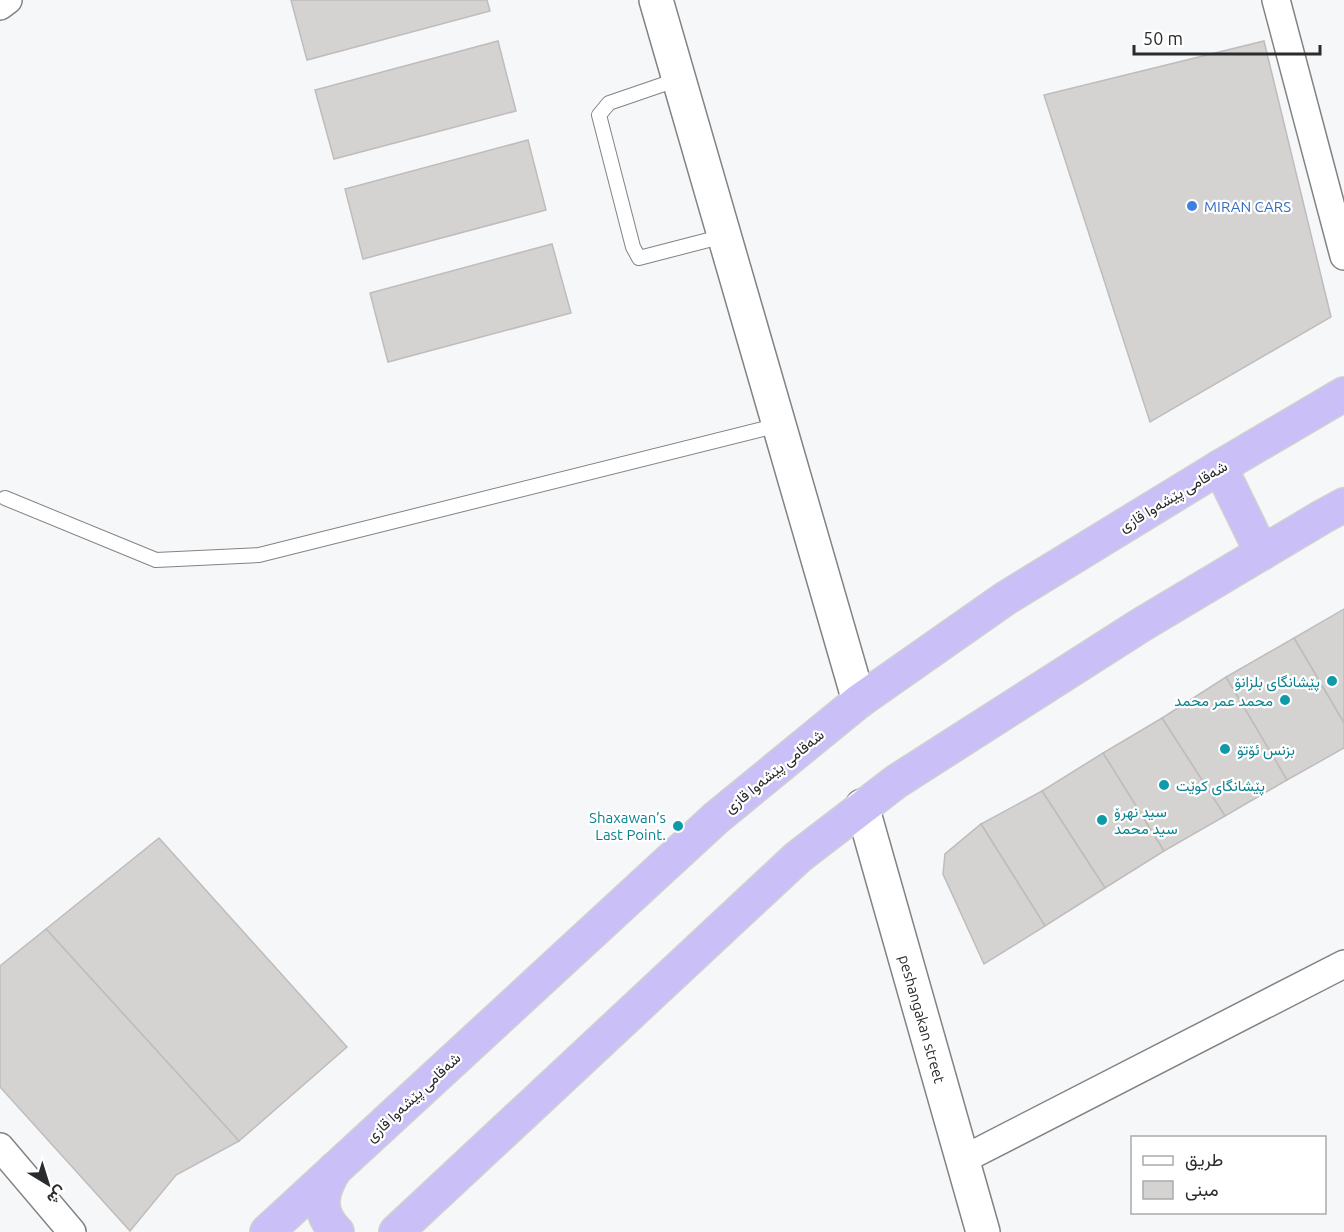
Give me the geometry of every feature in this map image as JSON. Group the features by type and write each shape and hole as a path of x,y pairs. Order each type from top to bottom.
{"highway":[{"name":"شەقامی پێشەوا قازی","path":"267,1232 716,818 859,701 1006,598 1344,394"},
{"path":"1220,467 1262,553"},
{"path":"409,1228 798,857 862,806 897,781 1141,625 1344,505"},
{"path":"336,1168 326,1185 322,1198 329,1225 337,1232"}],"street":[{"path":"0,6 8,0"},
{"path":"656,0 859,701"},
{"path":"1276,0 1330,183 1344,256"},
{"name":"peshangakan street","path":"862,806 983,1232"},
{"path":"962,1160 1344,964"},
{"path":"0,1147 72,1232"}],"lane":[{"path":"679,79 609,103 599,115 633,247 639,258 724,236"},
{"path":"5,498 156,560 259,555 779,425"}],"building":[{"path":"291,0 487,0 490,11 307,60"},
{"path":"498,41 516,111 334,159 315,90"},
{"name":"MIRAN CARS","path":"1264,41 1331,317 1150,422 1044,95"},
{"path":"528,140 546,210 363,259 345,189"},
{"path":"552,244 571,313 388,362 370,293"},
{"name":"پێشانگای بلزانۆ","path":"1344,609 1344,723 1294,638"},
{"name":"محمد عمر محمد","path":"1294,638 1344,723 1344,748 1287,780 1226,677"},
{"name":"بزنس ئۆتۆ","path":"1226,677 1287,780 1225,816 1162,718"},
{"name":"پێشانگای كوێت","path":"1162,718 1225,816 1164,851 1103,753"},
{"name":"سید نهرۆ سید محمد","path":"1103,753 1164,851 1105,888 1042,791"},
{"path":"1042,791 1105,888 1045,926 981,824"},
{"path":"981,824 1045,926 984,964 943,874 945,854"},
{"path":"159,838 347,1047 239,1141 46,929"},
{"path":"46,929 239,1141 176,1175 130,1231 0,1087 0,966"}],"place":[{"name":"MIRAN CARS","path":"1192,206"},
{"name":"پێشانگای بلزانۆ","path":"1332,681"},
{"name":"محمد عمر محمد","path":"1285,700"},
{"name":"بزنس ئۆتۆ","path":"1225,749"},
{"name":"پێشانگای كوێت","path":"1164,785"},
{"name":"سید نهرۆ سید محمد","path":"1102,820"},
{"name":"Shaxawan’s Last Point.","path":"678,826"}]}
